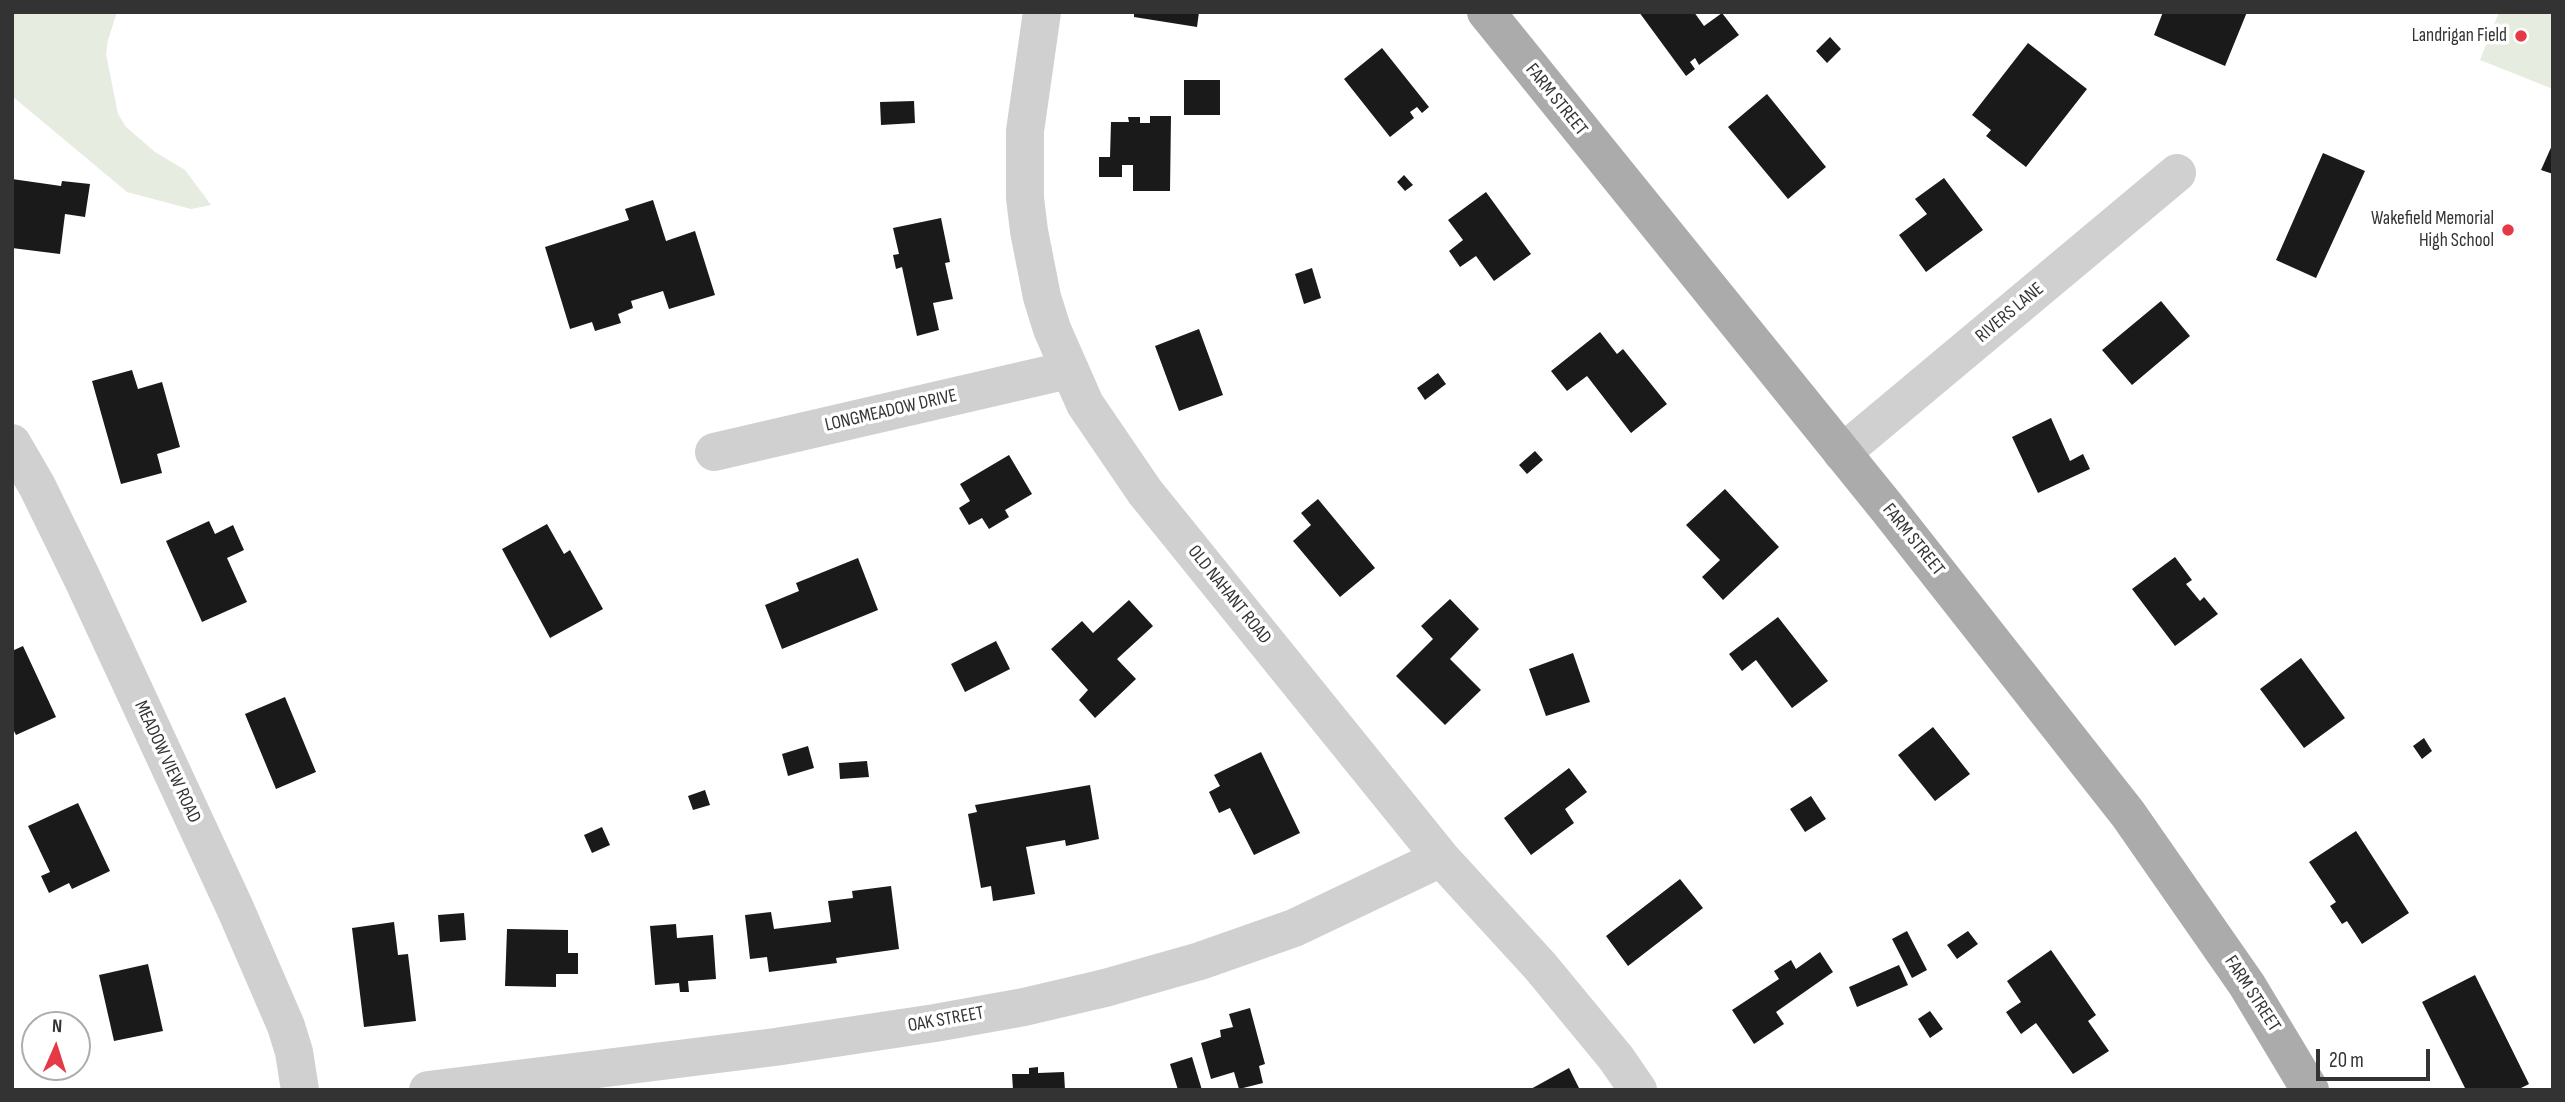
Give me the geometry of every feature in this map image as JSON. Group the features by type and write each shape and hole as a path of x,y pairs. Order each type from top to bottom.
{"main road":[{"name":"FARM STREET","path":"1486,12 1842,453 2128,814 2247,985 2310,1090"}],"street":[{"name":"OLD NAHANT ROAD","path":"1042,12 1025,131 1028,231 1042,297 1068,370 1096,421 1145,492 1441,858 1540,966 1616,1058 1637,1090"},
{"name":"RIVERS LANE","path":"1842,453 2177,173"},
{"name":"LONGMEADOW DRIVE","path":"715,452 1068,370"},
{"name":"MEADOW VIEW ROAD","path":"12,443 37,486 83,580 235,908 286,1026 294,1052 300,1090"},
{"name":"OAK STREET","path":"428,1090 789,1045 934,1023 1078,994 1200,961 1294,928 1441,858"}],"shaded area":[{"path":"12,12 117,12 106,54 118,114 126,127 155,152 185,170 211,205 191,209 127,192 12,96"},
{"name":"Landrigan Field","path":"2499,12 2553,12 2553,89 2480,60"}],"building":[{"path":"1134,12 1199,12 1197,27 1134,17"},
{"path":"1639,12 1694,12 1704,26 1722,13 1739,35 1699,65 1695,58 1690,62 1695,69 1686,76"},
{"path":"2163,12 2247,12 2225,66 2154,35"},
{"path":"1830,37 1841,49 1827,63 1816,51"},
{"path":"2028,43 2087,89 2026,167 1986,136 1991,130 1972,115"},
{"path":"1382,48 1429,107 1422,113 1417,107 1410,112 1414,118 1390,137 1344,79"},
{"path":"1184,80 1220,80 1220,115 1184,115"},
{"path":"1767,94 1826,167 1788,199 1728,127"},
{"path":"914,101 915,123 881,125 880,102"},
{"path":"1150,116 1171,116 1170,191 1133,191 1133,165 1122,165 1122,177 1099,177 1099,157 1110,157 1111,122 1129,122 1128,117 1140,117 1140,123 1150,123"},
{"path":"2553,143 2553,174 2541,170"},
{"path":"2323,153 2365,171 2316,278 2276,260"},
{"path":"1404,175 1413,185 1405,191 1397,182"},
{"path":"1944,178 1983,230 1926,272 1899,235 1927,214 1915,199"},
{"path":"12,179 61,186 62,181 90,184 85,217 65,214 60,254 12,248"},
{"path":"1486,192 1531,254 1494,281 1476,256 1460,267 1449,251 1463,240 1448,220"},
{"path":"653,200 666,241 695,231 715,295 669,309 663,291 631,301 633,308 618,314 621,323 595,331 592,322 570,329 545,247 629,220 625,209"},
{"path":"941,218 950,262 945,263 953,299 933,303 939,330 917,336 902,267 896,269 893,255 899,254 893,228"},
{"path":"1312,268 1321,298 1304,304 1295,274"},
{"path":"2161,301 2190,336 2132,385 2102,350"},
{"path":"1199,329 1223,395 1179,411 1155,346"},
{"path":"1600,332 1617,354 1623,349 1667,404 1631,433 1587,376 1567,391 1551,371"},
{"path":"132,370 138,389 162,382 180,447 157,454 162,473 121,484 92,381"},
{"path":"1438,373 1446,384 1425,400 1417,388"},
{"path":"2051,418 2070,461 2083,454 2090,469 2038,493 2012,437"},
{"path":"1535,451 1543,460 1527,474 1519,465"},
{"path":"1009,455 1032,494 1005,510 1009,517 989,529 982,518 969,525 959,508 970,501 960,484"},
{"path":"1725,489 1779,547 1723,600 1702,577 1720,560 1686,525"},
{"path":"1318,499 1375,568 1340,597 1293,541 1311,525 1301,513"},
{"path":"209,521 215,534 233,525 244,550 227,558 247,602 202,622 166,541"},
{"path":"547,524 564,554 570,550 603,609 550,638 502,549"},
{"path":"2175,557 2192,580 2186,584 2200,601 2204,597 2218,614 2175,646 2132,589"},
{"path":"858,558 878,610 782,649 765,605 799,591 796,583"},
{"path":"1450,599 1479,629 1450,659 1481,690 1445,725 1396,676 1433,639 1421,626"},
{"path":"1129,600 1153,626 1117,659 1136,679 1095,718 1079,700 1088,690 1051,649 1082,621 1093,633"},
{"path":"1778,617 1828,681 1792,708 1756,660 1742,671 1729,654"},
{"path":"996,641 1010,669 965,692 951,664"},
{"path":"23,646 56,717 16,735 12,727 12,651"},
{"path":"1573,653 1590,702 1546,716 1529,669"},
{"path":"2301,658 2345,718 2304,748 2260,689"},
{"path":"285,697 316,772 276,789 245,714"},
{"path":"1933,727 1970,774 1935,801 1898,755"},
{"path":"2424,738 2432,751 2422,759 2413,746"},
{"path":"808,746 814,768 788,776 782,754"},
{"path":"1261,752 1300,833 1254,855 1230,808 1219,813 1209,792 1220,786 1214,775"},
{"path":"867,761 869,777 840,779 839,763"},
{"path":"1569,768 1587,792 1565,809 1574,823 1531,855 1504,818"},
{"path":"1090,785 1099,839 1066,846 1065,840 1026,847 1035,894 993,901 991,886 981,888 968,814 977,812 975,805"},
{"path":"705,790 710,805 693,810 688,796"},
{"path":"1811,796 1826,819 1805,832 1790,809"},
{"path":"78,803 110,871 72,889 69,883 49,893 41,876 50,872 28,826"},
{"path":"602,827 610,845 592,853 584,835"},
{"path":"2356,831 2409,913 2362,944 2347,921 2342,924 2330,906 2336,902 2309,862"},
{"path":"1680,879 1703,908 1628,966 1606,936"},
{"path":"891,886 899,949 836,958 837,963 769,972 767,957 750,959 745,915 771,912 774,929 831,922 828,901 853,898 852,891"},
{"path":"464,913 466,940 440,942 438,915"},
{"path":"394,922 398,955 408,954 416,1021 364,1027 352,928"},
{"path":"676,924 677,938 713,935 716,979 688,981 689,992 680,992 679,983 655,985 650,926"},
{"path":"507,929 568,930 568,953 578,953 578,974 556,974 556,987 505,986"},
{"path":"1907,931 1927,970 1912,978 1892,939"},
{"path":"1968,931 1978,944 1957,959 1947,945"},
{"path":"2051,950 2096,1015 2088,1021 2109,1051 2073,1074 2036,1023 2021,1034 2006,1012 2021,1002 2007,981"},
{"path":"1820,952 1833,972 1776,1012 1784,1024 1754,1044 1732,1010 1779,979 1774,971 1791,960 1796,969"},
{"path":"148,964 163,1031 114,1041 99,975"},
{"path":"1899,965 1908,985 1857,1007 1849,987"},
{"path":"2475,975 2529,1084 2517,1090 2466,1090 2422,1002"},
{"path":"1250,1008 1265,1064 1259,1066 1263,1083 1239,1089 1234,1072 1211,1079 1201,1043 1221,1037 1220,1030 1233,1027 1229,1014"},
{"path":"1930,1011 1943,1029 1930,1038 1918,1019"},
{"path":"1192,1057 1202,1090 1178,1090 1170,1064"},
{"path":"1038,1067 1038,1073 1064,1072 1065,1090 1013,1090 1012,1074 1029,1074 1029,1068"},
{"path":"1569,1068 1580,1090 1529,1090"}],"place":[{"name":"Landrigan Field","path":"2521,36"},
{"name":"Wakefield Memorial High School","path":"2508,230"}]}
